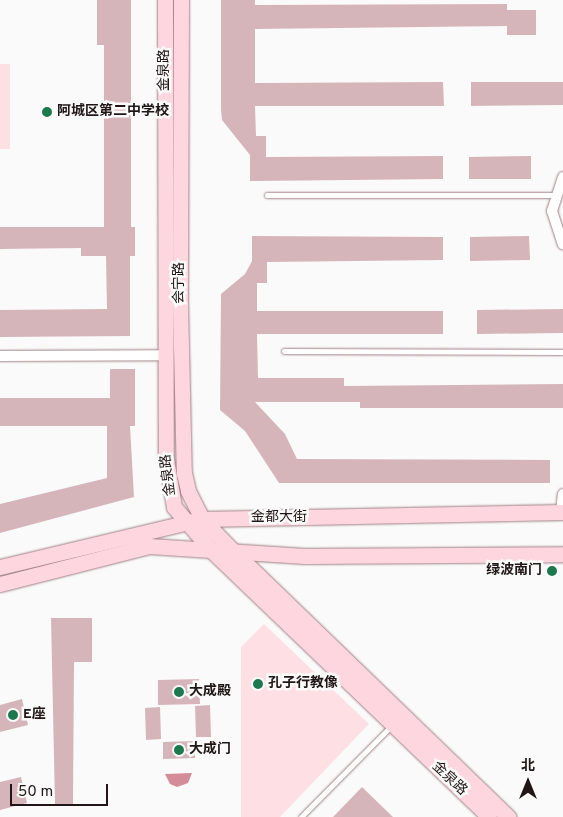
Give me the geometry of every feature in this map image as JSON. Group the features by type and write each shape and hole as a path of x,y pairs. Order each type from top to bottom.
{"main road":[{"name":"金泉路","path":"165,0 168,478 174,507 184,523 211,550 391,725 489,817"},
{"name":"会宁路","path":"181,0 184,473 202,518 233,551"},
{"name":"金都大街","path":"0,567 202,518 562,512"},
{"path":"0,584 149,546 305,556 563,554"},
{"name":"金泉路","path":"233,551 508,817"}],"street":[{"path":"563,177 554,195 553,222 563,244"},
{"path":"0,356 166,355"},
{"path":"562,512 563,494"}],"lane":[{"path":"267,195 554,195"},
{"path":"284,351 563,352"},
{"path":"301,817 391,725"}],"shaded area":[{"path":"0,64 10,64 10,149 0,149"},
{"path":"264,624 369,724 280,817 241,817 241,647"},
{"path":"192,773 188,783 177,787 170,784 165,774"}],"building":[{"path":"97,0 131,0 131,227 135,227 135,256 130,256 130,336 0,337 0,310 107,309 106,256 81,256 81,248 0,249 0,227 104,227 104,45 97,45"},
{"path":"221,0 255,0 255,5 507,4 507,10 536,10 536,35 507,35 507,26 255,29 255,83 443,82 444,106 255,106 256,136 266,136 266,157 443,156 443,179 250,181 250,155 222,120"},
{"path":"471,82 563,82 563,105 471,106"},
{"path":"531,156 531,179 469,179 469,157"},
{"path":"252,236 443,237 443,260 267,262 267,283 257,283 257,311 443,311 443,334 257,334 258,378 344,378 344,386 563,384 563,408 360,408 360,402 255,402 285,434 297,459 550,460 550,483 279,483 245,431 220,410 221,294 245,274 252,261"},
{"path":"529,236 530,260 470,261 470,237"},
{"path":"563,309 563,333 477,334 477,310"},
{"path":"110,369 135,369 135,426 130,426 134,497 0,533 0,504 107,478 107,426 0,426 0,398 110,398"},
{"path":"51,618 92,618 92,662 74,662 73,804 55,804"},
{"name":"大成殿","path":"199,679 200,704 158,705 158,680"},
{"name":"E座","path":"22,699 28,725 0,732 0,705"},
{"path":"210,705 211,737 196,737 195,706"},
{"path":"160,707 161,739 146,740 145,708"},
{"name":"大成门","path":"195,741 195,758 163,759 163,742"},
{"path":"21,777 27,803 0,810 0,782"},
{"path":"362,787 393,817 333,817"}],"place":[{"name":"阿城区第二中学校","path":"47,112"},
{"name":"绿波南门","path":"552,571"},
{"name":"孔子行教像","path":"258,684"},
{"name":"大成殿","path":"179,692"},
{"name":"E座","path":"13,715"},
{"name":"大成门","path":"179,750"}]}
